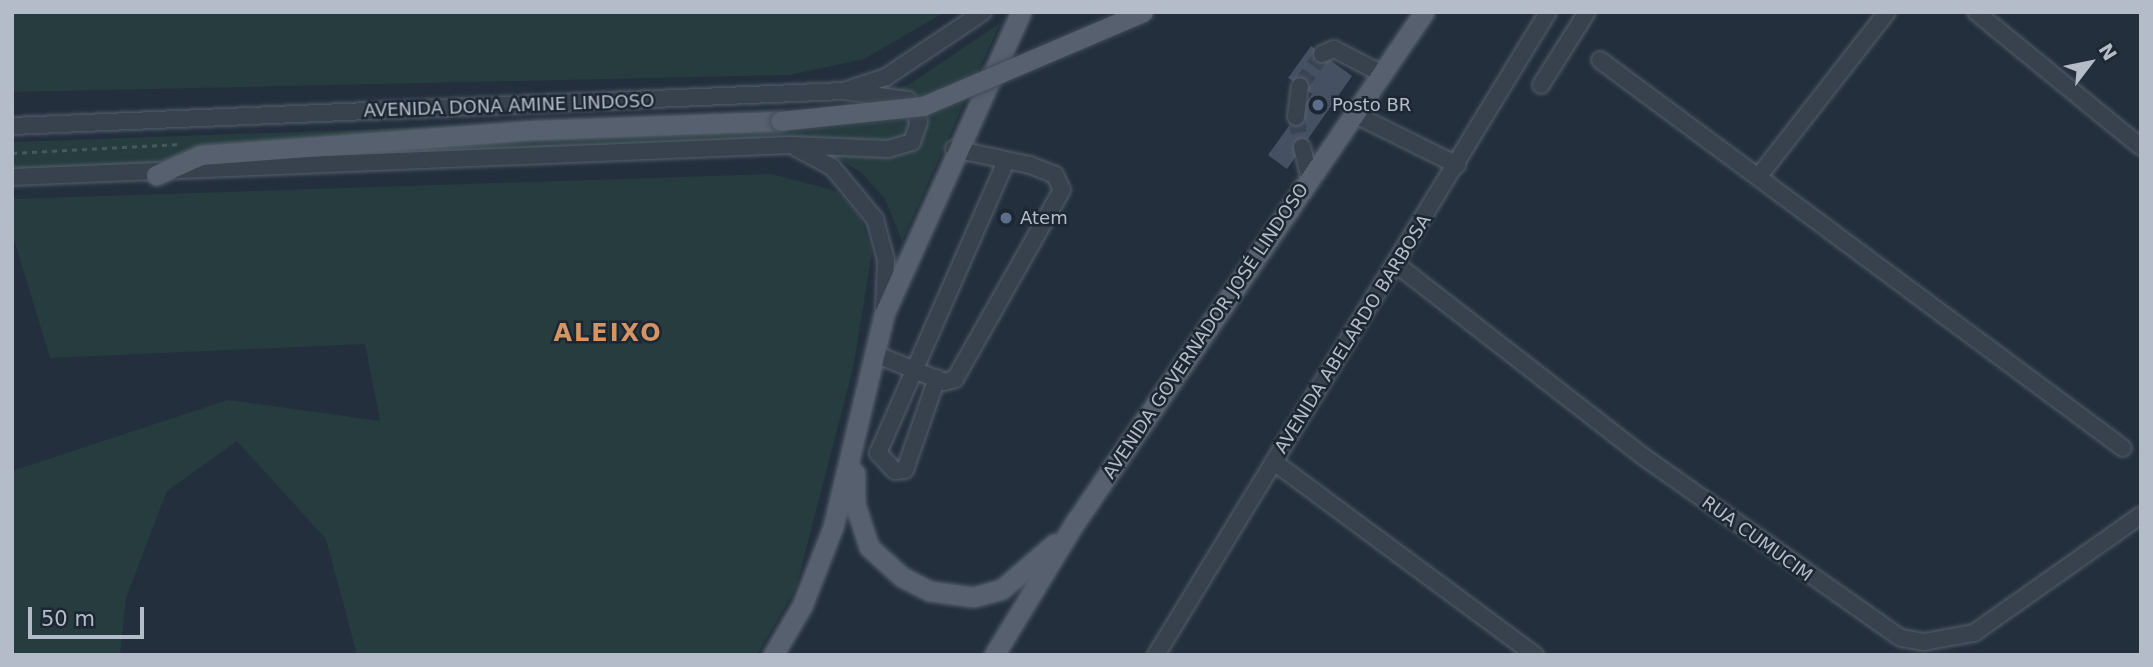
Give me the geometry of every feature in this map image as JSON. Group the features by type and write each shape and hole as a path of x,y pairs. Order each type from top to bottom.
{"main road":[{"path":"773,655 820,565 855,447 884,314 954,149 1021,12"},
{"path":"156,175 201,155 535,130 780,121 923,107 1143,12"},
{"name":"AVENIDA GOVERNADOR JOSÉ LINDOSO","path":"994,655 1074,524 1424,12"},
{"path":"855,447 855,504 869,547 902,577 930,591 973,597 1002,589 1074,524"}],"street":[{"name":"AVENIDA DONA AMINE LINDOSO","path":"12,126 843,91 886,77 983,12"},
{"name":"AVENIDA ABELARDO BARBOSA","path":"1156,655 1548,12"},
{"path":"1541,85 1587,12"},
{"path":"1759,176 1887,12"},
{"path":"1976,12 2141,147"},
{"path":"1322,54 1334,48 1382,74"},
{"path":"1600,60 2123,448"},
{"path":"1296,117 1300,86"},
{"path":"12,177 156,175 791,145 888,149 912,142 919,121 908,100 843,91"},
{"path":"1354,114 1457,165"},
{"path":"791,145 832,167 875,219 886,260 884,314"},
{"path":"1302,147 1310,179"},
{"path":"875,354 937,378 955,379 969,361 1062,190 1055,175 954,149"},
{"path":"937,378 905,470 895,471 878,453 912,368 1005,163"},
{"name":"RUA CUMUCIM","path":"1396,264 1644,457 1900,638 1924,642 1975,633 2141,515"},
{"path":"1274,462 1535,655"}],"green space":[{"path":"12,12 945,12 864,59 789,75 12,92"},
{"path":"1000,23 902,241 885,199 861,172 820,149 12,171 12,142 801,114 858,105 910,84"},
{"path":"771,174 837,191 861,218 872,252 853,368 796,588 757,655 357,655 326,539 237,441 167,491 126,598 120,655 12,655 12,471 228,400 380,421 365,344 50,358 12,232 12,199"}],"building":[{"name":"Posto BR","path":"1311,46 1352,76 1287,169 1268,155 1312,94 1288,78"}],"tunnel":[{"path":"1300,86 1322,54"},
{"path":"1296,117 1302,147"}],"place":[{"name":"Posto BR","path":"1318,105"},
{"name":"Atem","path":"1006,218"}],"district":[{"name":"ALEIXO","path":"608,334"}]}
